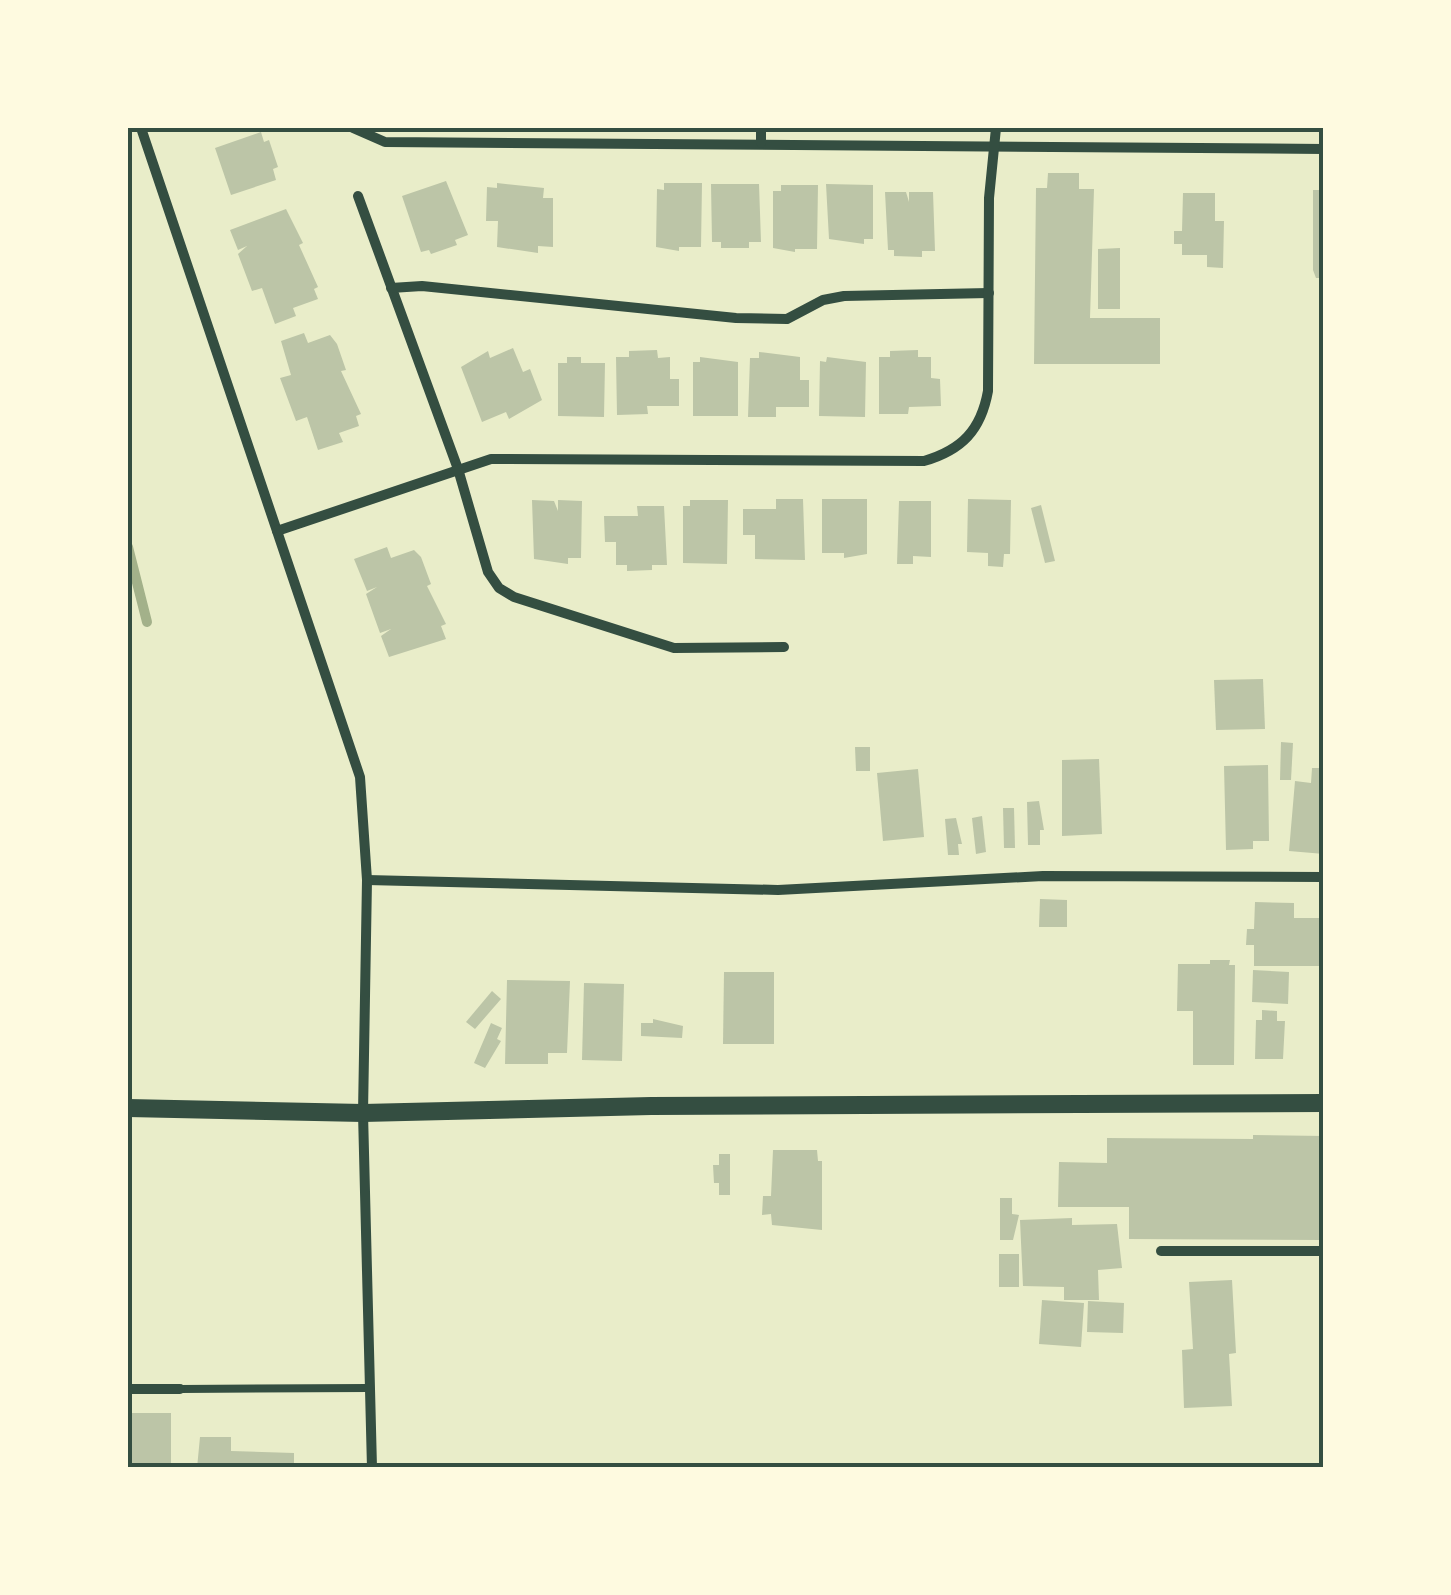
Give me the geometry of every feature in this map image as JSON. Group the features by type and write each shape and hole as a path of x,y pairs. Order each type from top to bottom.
{"street":[{"path":"140,128 360,777 367,880 363,1113 372,1468"},
{"path":"353,128 385,142 1324,148"},
{"path":"644,128 644,142"},
{"path":"761,128 761,144"},
{"path":"277,531 458,469 514,456 924,460 958,446 984,416 988,391 996,128"},
{"path":"358,196 458,469 488,572 514,597 674,648 784,647"},
{"path":"391,288 422,286 736,318 787,318 824,300 844,296 989,292"},
{"path":"367,880 778,890 1043,876 1324,878"},
{"path":"128,1108 363,1113 651,1106 1324,1102"},
{"path":"1162,1251 1324,1251"},
{"path":"128,1389 180,1389"}],"lane":[{"path":"180,1389 370,1388"}],"building":[{"path":"261,132 264,142 269,140 278,167 273,169 276,180 231,195 215,148"},
{"path":"1048,173 1079,173 1079,189 1094,189 1090,318 1160,318 1160,364 1034,364 1036,188 1047,188"},
{"path":"446,181 468,235 455,240 457,245 431,254 429,250 421,252 402,196"},
{"path":"497,183 544,188 543,198 553,198 553,247 538,246 538,253 497,247 498,221 486,221 487,187 497,188"},
{"path":"664,183 702,183 701,247 679,247 679,251 656,247 657,189 664,190"},
{"path":"711,184 759,184 761,242 749,242 749,248 721,248 721,242 712,242"},
{"path":"826,184 873,185 873,239 864,239 864,244 829,239"},
{"path":"781,185 818,185 817,249 795,252 773,248 773,191 781,191"},
{"path":"1313,190 1324,190 1324,278 1316,278 1313,270"},
{"path":"885,192 906,192 909,202 909,192 933,192 935,251 922,251 922,257 894,256 894,250 888,250"},
{"path":"1183,193 1215,193 1215,221 1224,221 1223,268 1207,267 1207,255 1182,255 1182,244 1174,244 1174,231 1182,231"},
{"path":"286,209 303,243 299,245 318,287 314,289 318,299 293,308 296,316 275,324 262,288 252,291 238,254 247,246 238,250 230,230"},
{"path":"1120,248 1120,309 1098,309 1098,249"},
{"path":"304,333 308,343 330,335 337,344 346,370 341,371 361,414 356,416 359,426 339,433 343,442 318,450 307,417 296,421 280,378 291,375 281,341"},
{"path":"513,348 523,372 530,369 542,400 509,419 506,412 482,422 461,367 488,351 490,358"},
{"path":"657,350 658,358 670,357 670,379 679,379 679,406 647,406 648,414 617,415 616,357 629,357 629,351"},
{"path":"918,350 918,357 931,357 931,378 940,379 941,406 909,407 908,414 879,414 879,357 890,357 890,351"},
{"path":"759,352 800,357 800,380 809,380 809,407 776,407 776,417 748,417 750,358 759,358"},
{"path":"567,357 581,357 581,363 605,363 604,417 558,416 558,363 567,363"},
{"path":"700,357 738,362 738,416 693,416 693,362 700,362"},
{"path":"827,357 866,362 865,417 819,416 820,361 826,362"},
{"path":"776,499 803,499 805,560 755,559 755,535 743,535 743,509 776,509"},
{"path":"822,499 867,499 867,554 844,558 844,553 822,553"},
{"path":"968,499 1011,500 1010,554 1004,554 1003,567 988,566 988,553 967,552"},
{"path":"532,500 554,501 558,511 558,500 582,501 581,558 568,558 568,564 534,559"},
{"path":"690,500 728,500 727,564 683,563 683,506 690,506"},
{"path":"899,501 931,501 931,557 913,556 913,564 897,564"},
{"path":"1041,505 1055,561 1045,563 1031,508"},
{"path":"637,506 664,506 667,565 627,571 627,565 616,565 616,542 605,542 604,516 638,516"},
{"path":"387,547 391,558 414,550 421,557 431,584 427,586 446,624 441,626 446,639 389,657 381,636 391,629 380,633 366,594 377,587 367,591 354,559"},
{"path":"1263,679 1265,729 1216,730 1214,680"},
{"path":"1281,742 1293,743 1291,780 1280,780"},
{"path":"855,747 870,747 870,771 856,771"},
{"path":"1099,759 1102,834 1062,836 1062,760"},
{"path":"1268,765 1269,841 1253,841 1253,849 1226,850 1224,766"},
{"path":"1312,768 1324,768 1324,854 1289,851 1295,781 1311,783"},
{"path":"918,769 924,837 883,841 877,773"},
{"path":"1039,801 1044,830 1040,830 1040,845 1028,845 1027,802"},
{"path":"1003,808 1014,808 1015,848 1004,848"},
{"path":"982,816 986,852 976,854 972,818"},
{"path":"956,818 962,844 958,844 959,855 948,855 945,819"},
{"path":"1040,899 1067,900 1067,927 1039,927"},
{"path":"1255,902 1294,903 1294,918 1320,918 1319,966 1254,966 1254,945 1246,945 1247,929 1254,929"},
{"path":"1210,960 1230,960 1229,965 1235,965 1234,1065 1193,1065 1193,1011 1177,1011 1178,964 1210,964"},
{"path":"1253,970 1289,972 1288,1004 1252,1002"},
{"path":"724,972 774,972 774,1044 723,1044"},
{"path":"507,980 570,981 567,1053 548,1053 548,1064 505,1064"},
{"path":"584,983 624,984 622,1061 582,1060"},
{"path":"492,991 501,999 475,1029 466,1022"},
{"path":"1262,1010 1277,1011 1277,1021 1285,1021 1283,1059 1255,1059 1256,1020 1262,1020"},
{"path":"653,1019 683,1026 682,1038 641,1036 641,1023 653,1023"},
{"path":"491,1023 502,1028 497,1039 501,1041 485,1068 474,1063"},
{"path":"1253,1135 1324,1136 1322,1240 1129,1239 1129,1207 1058,1207 1059,1162 1107,1163 1107,1138 1253,1139"},
{"path":"773,1150 817,1150 818,1161 822,1161 822,1230 772,1225 771,1214 762,1215 763,1196 771,1196"},
{"path":"719,1154 730,1154 730,1195 719,1195 719,1183 714,1183 713,1165 719,1165"},
{"path":"1000,1198 1012,1198 1012,1214 1019,1215 1013,1240 1000,1240"},
{"path":"1072,1218 1072,1225 1117,1224 1122,1268 1098,1270 1099,1300 1064,1300 1064,1287 1023,1286 1020,1220"},
{"path":"999,1254 1019,1254 1019,1287 999,1287"},
{"path":"1232,1280 1236,1353 1229,1354 1232,1406 1184,1408 1182,1350 1193,1349 1189,1282"},
{"path":"1042,1300 1084,1303 1081,1347 1039,1344"},
{"path":"1088,1301 1124,1303 1123,1333 1087,1332"},
{"path":"128,1413 171,1413 171,1468 128,1468"},
{"path":"200,1437 231,1437 231,1451 294,1453 294,1468 197,1468"}],"waterway":[{"path":"128,547 147,622"}]}
